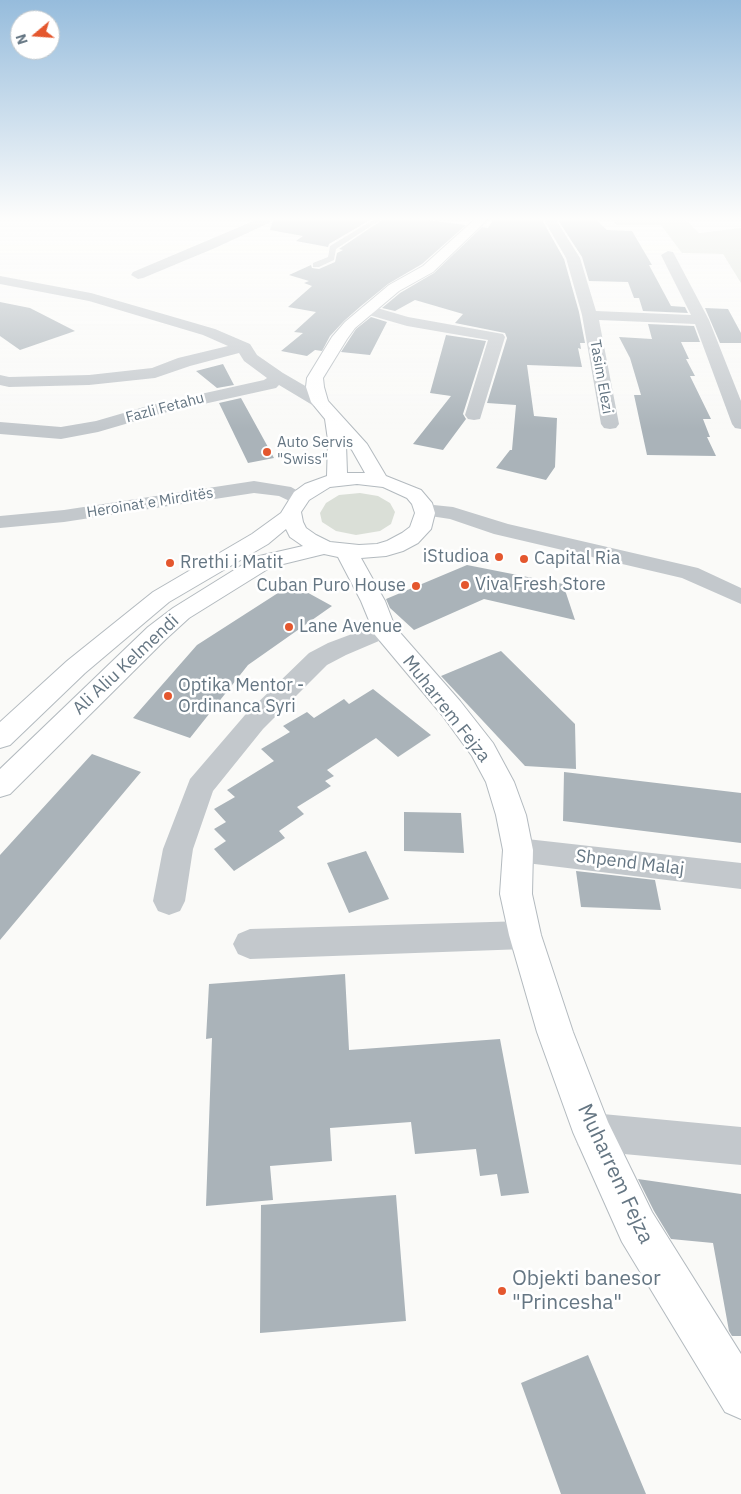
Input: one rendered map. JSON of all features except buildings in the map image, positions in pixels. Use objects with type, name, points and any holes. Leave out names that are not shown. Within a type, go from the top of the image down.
[{"type":"street","points":[[51,290],[90,297],[209,332],[244,348],[250,358],[277,377],[320,402]]},
{"type":"street","points":[[378,480],[360,448],[320,402],[315,387],[315,378],[340,337],[367,310],[392,290]]},
{"type":"street","name":"Tasim Elezi","points":[[582,290],[590,315],[610,424]]},
{"type":"street","points":[[686,290],[701,320],[741,424]]},
{"type":"street","points":[[367,310],[407,321],[497,337],[474,415]]},
{"type":"street","points":[[590,315],[701,320]]},
{"type":"street","points":[[3,382],[89,380],[155,373],[184,362],[244,348]]},
{"type":"street","name":"Fazli Fetahu","points":[[0,428],[61,433],[98,426],[156,409],[236,390],[270,384],[277,377]]},
{"type":"street","points":[[334,420],[337,440],[337,480]]},
{"type":"street","points":[[354,478],[378,480],[407,489],[417,497],[424,510],[425,516],[422,527],[405,541],[378,551],[335,550],[308,540],[298,532],[292,522],[295,507],[312,488],[337,480],[354,478]]},
{"type":"street","name":"Heroinat e Mirditës","points":[[0,522],[64,516],[254,487],[284,491],[295,507]]},
{"type":"street","name":"Ali Aliu Kelmendi","points":[[0,738],[76,667],[161,597],[260,539],[295,507]]},
{"type":"street","points":[[424,510],[453,513],[502,529],[690,573],[741,597]]},
{"type":"street","name":"Ali Aliu Kelmendi","points":[[0,786],[157,633],[181,613],[263,562],[335,550]]},
{"type":"street","name":"Muharrem Fejza","points":[[335,550],[373,601],[384,630],[451,708],[483,750],[500,782],[518,850],[516,894],[525,934],[555,1032],[592,1132],[637,1226],[741,1396]]},
{"type":"street","points":[[169,901],[178,849],[200,787],[254,722],[307,668],[318,659],[337,649],[384,630]]},
{"type":"street","name":"Shpend Malaj","points":[[518,850],[741,876]]},
{"type":"street","points":[[250,944],[525,934]]},
{"type":"street","points":[[592,1132],[741,1146]]},
{"type":"shaded area","points":[[360,493],[378,496],[390,503],[395,512],[391,524],[380,531],[356,535],[336,531],[322,522],[320,513],[326,503],[339,495]]},
{"type":"place","name":"Auto Servis \"Swiss\"","points":[[267,452]]},
{"type":"place","name":"iStudioa","points":[[499,557]]},
{"type":"place","name":"Capital Ria","points":[[524,559]]},
{"type":"place","name":"Rrethi i Matit","points":[[170,563]]},
{"type":"place","name":"Viva Fresh Store","points":[[465,585]]},
{"type":"place","name":"Cuban Puro House","points":[[416,586]]},
{"type":"place","name":"Lane Avenue","points":[[289,627]]},
{"type":"place","name":"Optika Mentor - Ordinanca Syri","points":[[168,696]]},
{"type":"place","name":"Objekti banesor \"Princesha\"","points":[[502,1291]]}]
